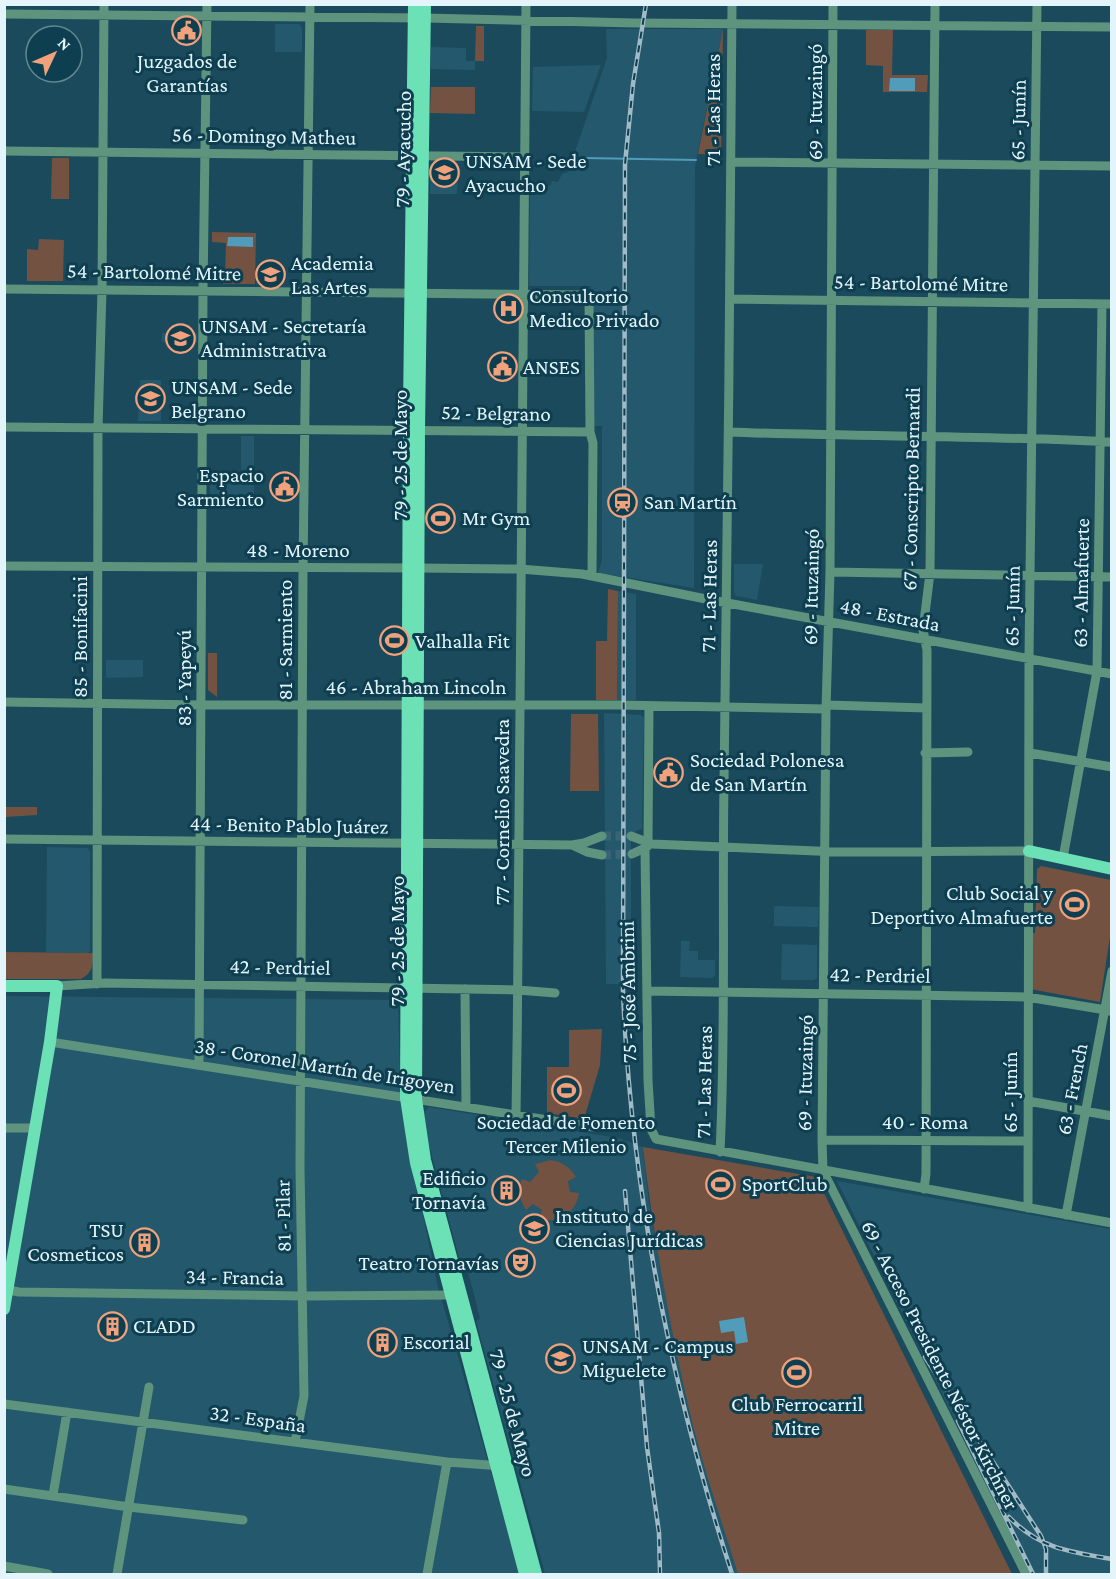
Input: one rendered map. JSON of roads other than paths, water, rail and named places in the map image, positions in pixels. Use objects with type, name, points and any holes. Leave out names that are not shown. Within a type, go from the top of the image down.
[{"type":"main road","name":"79 - Ayacucho","points":[[414,4],[419,18],[415,293]]},
{"type":"main road","name":"79 - Ayacucho","points":[[419,18],[425,4]]},
{"type":"main road","name":"79 - 25 de Mayo","points":[[415,293],[411,1099],[456,1295],[501,1466],[525,1575]]},
{"type":"main road","points":[[1029,851],[1044,849],[1112,869]]},
{"type":"main road","points":[[1063,855],[1112,861]]},
{"type":"main road","name":"42 - Perdriel","points":[[4,986],[57,986]]},
{"type":"main road","points":[[4,1309],[8,1290],[8,1266],[35,1128],[57,986]]},
{"type":"main road","name":"79 - 25 de Mayo","points":[[501,1466],[536,1575]]},
{"type":"street","name":"85 - Bonifacini","points":[[97,984],[98,428],[102,290],[104,4]]},
{"type":"street","name":"83 - Yapeyú","points":[[198,1065],[207,4]]},
{"type":"street","name":"81 - Sarmiento","points":[[301,987],[303,569],[310,4]]},
{"type":"street","name":"77 - Cornelio Saavedra","points":[[516,1115],[526,4]]},
{"type":"street","name":"71 - Las Heras","points":[[720,1152],[732,4]]},
{"type":"street","name":"69 - Ituzaingó","points":[[824,1171],[822,1140],[826,707],[830,572],[833,4]]},
{"type":"street","name":"67 - Conscripto Bernardi","points":[[924,1189],[927,995],[925,753],[927,650],[923,630],[930,573],[935,4]]},
{"type":"street","name":"65 - Junín","points":[[1028,1208],[1029,658],[1038,4]]},
{"type":"street","points":[[4,14],[1112,27]]},
{"type":"street","name":"56 - Domingo Matheu","points":[[4,151],[524,157]]},
{"type":"street","points":[[731,162],[1112,166]]},
{"type":"street","name":"54 - Bartolomé Mitre","points":[[4,289],[584,294],[589,298],[590,432]]},
{"type":"street","name":"54 - Bartolomé Mitre","points":[[730,299],[1107,304]]},
{"type":"street","name":"63 - Almafuerte","points":[[1063,855],[1097,671],[1101,441],[1107,304]]},
{"type":"street","name":"52 - Belgrano","points":[[4,427],[590,432]]},
{"type":"street","points":[[590,432],[593,443],[592,575]]},
{"type":"street","points":[[729,432],[1112,442]]},
{"type":"street","name":"48 - Moreno","points":[[4,566],[520,569],[592,575]]},
{"type":"street","points":[[830,572],[1112,577]]},
{"type":"street","name":"48 - Estrada","points":[[592,575],[726,603],[1112,674]]},
{"type":"street","name":"46 - Abraham Lincoln","points":[[4,702],[926,708]]},
{"type":"street","name":"75 - José Ambrini","points":[[649,706],[646,991],[651,1129],[653,1135],[659,1140],[720,1152]]},
{"type":"street","points":[[925,753],[968,752]]},
{"type":"street","points":[[1030,753],[1112,767]]},
{"type":"street","name":"44 - Benito Pablo Juárez","points":[[4,839],[572,845],[602,836]]},
{"type":"street","points":[[631,836],[648,845],[826,851],[1029,851]]},
{"type":"street","name":"44 - Benito Pablo Juárez","points":[[572,845],[587,852],[602,855]]},
{"type":"street","points":[[632,854],[648,845]]},
{"type":"street","name":"63 - French","points":[[1066,1215],[1085,1112],[1108,1010],[1112,971]]},
{"type":"street","name":"42 - Perdriel","points":[[57,986],[105,983],[518,990],[555,993]]},
{"type":"street","name":"81 - Pilar","points":[[295,1442],[304,1396],[301,987]]},
{"type":"street","points":[[465,989],[466,1107]]},
{"type":"street","name":"42 - Perdriel","points":[[646,991],[1028,997],[1108,1010]]},
{"type":"street","name":"38 - Coronel Martín de Irigoyen","points":[[50,1042],[594,1127]]},
{"type":"street","points":[[1028,1101],[1112,1116]]},
{"type":"street","points":[[4,1128],[35,1128]]},
{"type":"street","name":"40 - Roma","points":[[822,1140],[1028,1141]]},
{"type":"street","points":[[720,1152],[1112,1223]]},
{"type":"street","name":"69 - Acceso Presidente Néstor Kirchner","points":[[824,1171],[1026,1575]]},
{"type":"street","name":"34 - Francia","points":[[8,1290],[302,1296],[456,1295]]},
{"type":"street","points":[[117,1575],[149,1387]]},
{"type":"street","name":"32 - España","points":[[4,1404],[447,1462],[501,1466]]},
{"type":"street","points":[[53,1495],[67,1412]]},
{"type":"street","points":[[427,1575],[447,1462]]},
{"type":"street","points":[[4,1489],[243,1520]]},
{"type":"street","points":[[4,1566],[48,1575]]},
{"type":"waterway","points":[[584,158],[696,160]]},
{"type":"tunnel","points":[[602,836],[631,836]]},
{"type":"tunnel","points":[[602,855],[632,854]]},
{"type":"railway","points":[[646,4],[633,84],[625,164],[623,991],[627,1065],[645,1213],[673,1359],[690,1431],[732,1574]]},
{"type":"railway","points":[[625,1191],[647,1447],[659,1533],[660,1574]]},
{"type":"railway","points":[[925,1357],[1041,1536],[1046,1549],[1046,1574]]},
{"type":"railway","points":[[958,1421],[1033,1574]]},
{"type":"railway","points":[[1009,1517],[1044,1543],[1069,1551],[1112,1559]]},
{"type":"place","name":"Juzgados de Garantías","points":[[187,30]]},
{"type":"place","name":"UNSAM - Sede Ayacucho","points":[[444,173]]},
{"type":"place","name":"Academia Las Artes","points":[[270,275]]},
{"type":"place","name":"Consultorio Medico Privado","points":[[508,308]]},
{"type":"place","name":"UNSAM - Secretaría Administrativa","points":[[180,338]]},
{"type":"place","name":"ANSES","points":[[502,367]]},
{"type":"place","name":"UNSAM - Sede Belgrano","points":[[150,399]]},
{"type":"place","name":"Espacio Sarmiento","points":[[285,487]]},
{"type":"place","name":"San Martín","points":[[623,502]]},
{"type":"place","name":"Mr Gym","points":[[441,518]]},
{"type":"place","name":"Valhalla Fit","points":[[394,641]]},
{"type":"place","name":"Sociedad Polonesa de San Martín","points":[[669,772]]},
{"type":"place","name":"Club Social y Deportivo Almafuerte","points":[[1074,905]]},
{"type":"place","name":"Sociedad de Fomento Tercer Milenio","points":[[566,1091]]},
{"type":"place","name":"SportClub","points":[[721,1184]]},
{"type":"place","name":"Edificio Tornavía","points":[[507,1190]]},
{"type":"place","name":"Instituto de Ciencias Jurídicas","points":[[534,1228]]},
{"type":"place","name":"TSU Cosmeticos","points":[[145,1242]]},
{"type":"place","name":"Teatro Tornavías","points":[[520,1263]]},
{"type":"place","name":"CLADD","points":[[112,1326]]},
{"type":"place","name":"Escorial","points":[[382,1342]]},
{"type":"place","name":"UNSAM - Campus Miguelete","points":[[561,1358]]},
{"type":"place","name":"Club Ferrocarril Mitre","points":[[797,1373]]}]
